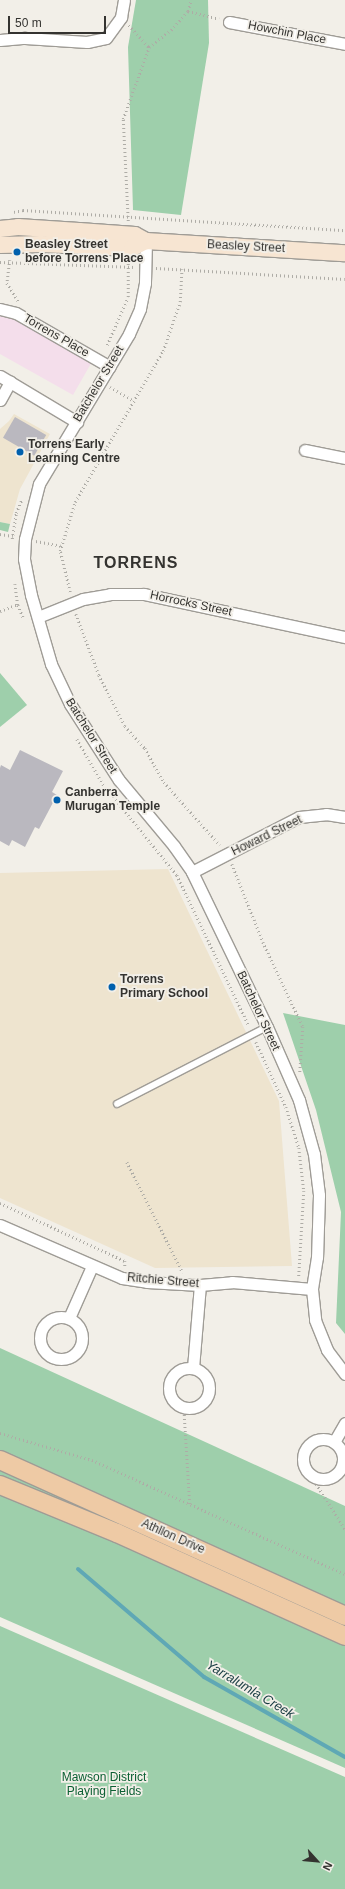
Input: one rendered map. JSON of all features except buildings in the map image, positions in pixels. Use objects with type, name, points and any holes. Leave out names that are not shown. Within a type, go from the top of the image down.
[{"type":"main road","name":"Beasley Street","points":[[8,220],[136,235],[146,241],[345,253]]},
{"type":"main road","name":"Beasley Street","points":[[6,244],[132,248],[146,241]]},
{"type":"main road","name":"Athllon Drive","points":[[0,1460],[345,1616]]},
{"type":"main road","name":"Athllon Drive","points":[[0,1485],[117,1533],[345,1636]]},
{"type":"street","points":[[0,40],[24,38],[87,42],[106,38],[121,16],[124,0]]},
{"type":"street","name":"Howchin Place","points":[[229,22],[345,44]]},
{"type":"street","name":"Batchelor Street","points":[[146,241],[146,283],[140,310],[129,334],[40,484],[25,539],[24,559],[32,599],[51,664],[70,704],[119,780],[174,846],[192,872],[267,1027],[299,1100],[314,1154],[319,1195],[317,1257],[312,1289],[316,1320],[328,1350],[345,1374]]},
{"type":"street","name":"Torrens Place","points":[[0,309],[16,313],[110,366]]},
{"type":"street","points":[[0,400],[5,379],[76,422]]},
{"type":"street","points":[[305,450],[345,458]]},
{"type":"street","name":"Horrocks Street","points":[[38,618],[83,599],[110,594],[144,594],[345,637]]},
{"type":"street","name":"Howard Street","points":[[192,872],[298,817],[326,814],[345,817]]},
{"type":"street","name":"Ritchie Street","points":[[0,1225],[122,1278],[147,1282],[200,1285],[232,1282],[312,1289]]},
{"type":"street","points":[[69,1318],[92,1266]]},
{"type":"street","points":[[193,1368],[200,1285]]},
{"type":"street","points":[[193,1368],[204,1374],[207,1380],[208,1392],[206,1398],[196,1406],[184,1407],[173,1400],[169,1387],[170,1380],[179,1370],[193,1368]]},
{"type":"street","points":[[334,1442],[345,1423]]},
{"type":"street","points":[[321,1438],[334,1442],[342,1452],[342,1466],[338,1473],[326,1479],[312,1477],[304,1467],[303,1454],[305,1448],[309,1443],[321,1438]]},
{"type":"lane","points":[[117,1104],[267,1027]]},
{"type":"path","points":[[128,216],[123,119],[149,47],[171,30],[188,11],[191,0]]},
{"type":"path","points":[[188,11],[229,22]]},
{"type":"path","points":[[121,16],[149,47]]},
{"type":"path","points":[[8,220],[23,210],[345,230]]},
{"type":"path","points":[[6,244],[10,261],[7,283],[20,305]]},
{"type":"path","points":[[0,262],[10,261],[73,266],[128,266],[345,279]]},
{"type":"path","points":[[100,361],[128,297],[128,266]]},
{"type":"path","points":[[182,269],[180,302],[173,327],[163,351],[75,502],[60,551],[73,604],[99,675],[125,726],[145,748],[164,782],[232,862],[263,942],[303,1027],[300,1078]]},
{"type":"path","points":[[100,382],[134,401]]},
{"type":"path","points":[[12,541],[16,513],[23,496]]},
{"type":"path","points":[[15,583],[18,605],[28,626]]},
{"type":"path","points":[[0,611],[32,599]]},
{"type":"path","points":[[76,735],[82,750],[103,784],[177,875],[286,1108],[299,1148],[304,1191],[299,1278],[293,1278]]},
{"type":"path","points":[[128,1162],[184,1275]]},
{"type":"path","points":[[0,1203],[125,1261],[125,1270],[132,1271]]},
{"type":"path","points":[[176,1275],[189,1276]]},
{"type":"path","points":[[184,1407],[190,1504]]},
{"type":"path","points":[[0,1433],[92,1460],[345,1574]]},
{"type":"path","points":[[312,1477],[345,1529]]},
{"type":"shaded area","points":[[0,312],[13,315],[93,360],[73,395],[0,354]]},
{"type":"shaded area","name":"Torrens Early Learning Centre","points":[[14,414],[50,434],[20,489],[10,524],[0,522],[0,429]]},
{"type":"shaded area","name":"Torrens Primary School","points":[[168,869],[279,1101],[292,1266],[155,1268],[0,1198],[0,873]]},
{"type":"green space","points":[[136,0],[208,0],[209,43],[181,215],[133,210],[128,47]]},
{"type":"green space","points":[[0,522],[10,524],[8,532],[0,530]]},
{"type":"green space","points":[[0,673],[27,705],[0,727]]},
{"type":"green space","points":[[283,1013],[345,1025],[345,1334],[336,1323],[341,1212],[316,1110]]},
{"type":"green space","points":[[0,1348],[345,1506],[345,1768],[0,1617]]},
{"type":"green space","name":"Mawson District Playing Fields","points":[[0,1626],[345,1777],[345,1889],[0,1889]]},
{"type":"waterway","name":"Yarralumla Creek","points":[[78,1569],[204,1677],[345,1757]]},
{"type":"place","name":"Beasley Street before Torrens Place","points":[[17,252]]},
{"type":"place","name":"Torrens Early Learning Centre","points":[[20,452]]},
{"type":"place","name":"Canberra Murugan Temple","points":[[57,800]]},
{"type":"place","name":"Torrens Primary School","points":[[112,987]]},
{"type":"district","name":"TORRENS","points":[[136,563]]}]
